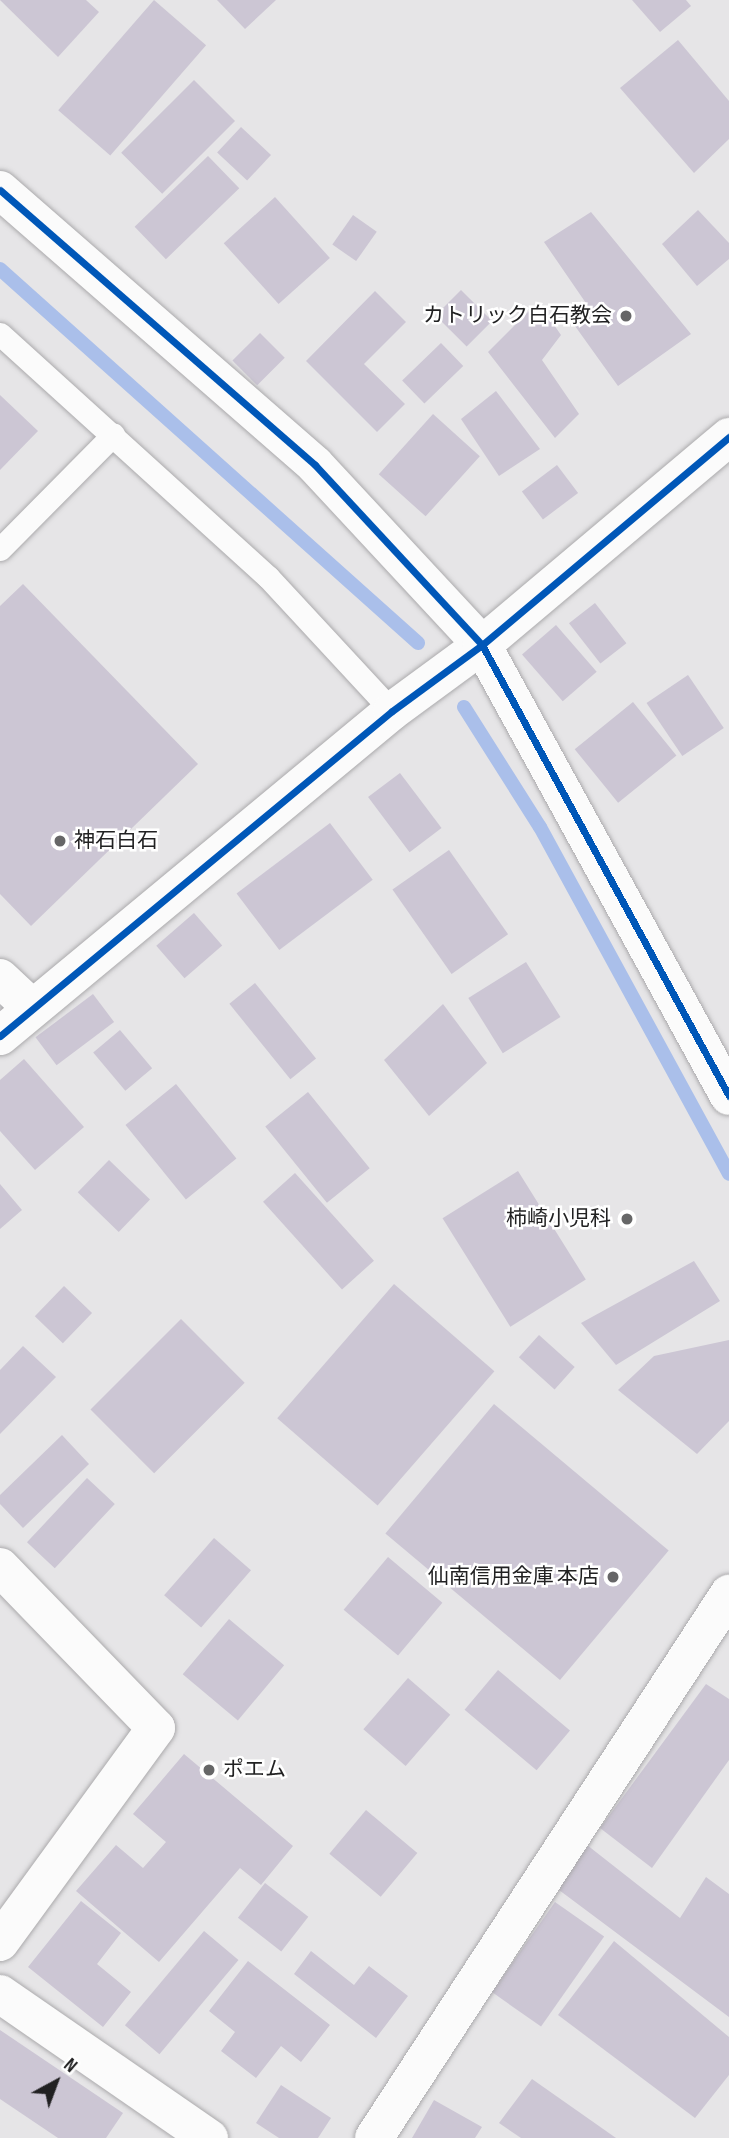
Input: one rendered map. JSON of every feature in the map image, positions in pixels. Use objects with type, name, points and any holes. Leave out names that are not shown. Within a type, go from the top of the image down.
[{"type":"street","points":[[0,190],[315,465],[482,645],[729,1096]]},
{"type":"street","points":[[0,1035],[392,711],[482,645],[729,437]]},
{"type":"street","points":[[0,978],[32,1008]]},
{"type":"street","points":[[0,1567],[156,1728],[0,1942]]},
{"type":"street","points":[[374,2138],[729,1594]]},
{"type":"street","points":[[0,1994],[209,2138]]},
{"type":"lane","points":[[0,334],[268,577],[392,711]]},
{"type":"lane","points":[[0,549],[113,435]]},
{"type":"building","points":[[0,0],[86,0],[99,12],[58,57]]},
{"type":"building","points":[[154,0],[206,45],[110,155],[58,110]]},
{"type":"building","points":[[217,0],[276,0],[245,29]]},
{"type":"building","points":[[632,0],[686,0],[691,6],[660,32]]},
{"type":"building","points":[[678,40],[729,101],[729,139],[694,173],[620,88]]},
{"type":"building","points":[[194,80],[235,121],[162,194],[121,153]]},
{"type":"building","points":[[241,127],[271,155],[247,181],[217,153]]},
{"type":"building","points":[[208,156],[239,188],[166,259],[135,227]]},
{"type":"building","points":[[275,197],[330,258],[279,304],[224,243]]},
{"type":"building","points":[[698,210],[729,243],[729,259],[697,286],[662,244]]},
{"type":"building","points":[[591,212],[691,334],[618,386],[575,326],[590,309],[544,242]]},
{"type":"building","points":[[353,215],[377,232],[356,261],[332,244]]},
{"type":"building","points":[[461,290],[492,321],[467,347],[436,315]]},
{"type":"building","points":[[375,291],[406,322],[364,364],[405,404],[377,432],[306,361]]},
{"type":"building","points":[[538,302],[561,335],[542,360],[579,414],[555,438],[488,352]]},
{"type":"building","points":[[260,333],[285,358],[257,385],[232,361]]},
{"type":"building","points":[[441,343],[463,366],[424,404],[402,381]]},
{"type":"building","points":[[496,391],[540,449],[499,476],[461,419]]},
{"type":"building","points":[[0,395],[38,431],[0,470]]},
{"type":"building","points":[[433,414],[480,456],[426,516],[379,474]]},
{"type":"building","points":[[557,465],[578,493],[543,519],[522,491]]},
{"type":"building","points":[[23,584],[198,764],[31,926],[0,894],[0,606]]},
{"type":"building","points":[[595,603],[626,643],[600,664],[569,623]]},
{"type":"building","points":[[556,625],[597,672],[563,701],[522,655]]},
{"type":"building","points":[[688,675],[724,728],[682,756],[647,703]]},
{"type":"building","points":[[633,702],[676,756],[618,803],[575,749]]},
{"type":"building","points":[[400,773],[442,828],[410,852],[368,797]]},
{"type":"building","points":[[330,823],[373,880],[279,950],[237,893]]},
{"type":"building","points":[[449,850],[508,934],[452,974],[392,890]]},
{"type":"building","points":[[194,913],[222,945],[184,978],[156,946]]},
{"type":"building","points":[[526,962],[560,1017],[503,1053],[468,998]]},
{"type":"building","points":[[255,983],[316,1058],[290,1079],[229,1004]]},
{"type":"building","points":[[93,994],[114,1022],[57,1065],[35,1037]]},
{"type":"building","points":[[443,1004],[487,1063],[429,1116],[384,1060]]},
{"type":"building","points":[[120,1030],[152,1068],[125,1091],[93,1052]]},
{"type":"building","points":[[24,1059],[84,1127],[35,1170],[0,1131],[0,1080]]},
{"type":"building","points":[[176,1084],[236,1159],[186,1200],[125,1125]]},
{"type":"building","points":[[308,1092],[370,1168],[327,1203],[265,1127]]},
{"type":"building","points":[[109,1160],[150,1200],[119,1232],[78,1192]]},
{"type":"building","points":[[518,1171],[586,1280],[510,1327],[443,1218]]},
{"type":"building","points":[[295,1173],[374,1261],[342,1289],[263,1202]]},
{"type":"building","points":[[0,1184],[22,1210],[0,1229]]},
{"type":"building","points":[[694,1261],[720,1301],[616,1365],[581,1323]]},
{"type":"building","points":[[394,1284],[494,1371],[378,1506],[277,1418]]},
{"type":"building","points":[[64,1286],[92,1313],[63,1343],[35,1316]]},
{"type":"building","points":[[181,1319],[245,1383],[154,1473],[90,1410]]},
{"type":"building","points":[[539,1335],[575,1367],[555,1389],[519,1357]]},
{"type":"building","points":[[729,1340],[729,1421],[697,1454],[618,1390],[654,1356]]},
{"type":"building","points":[[23,1346],[56,1377],[0,1434],[0,1370]]},
{"type":"building","points":[[494,1404],[669,1551],[560,1680],[385,1533]]},
{"type":"building","points":[[62,1435],[89,1464],[23,1528],[0,1504],[0,1495]]},
{"type":"building","points":[[87,1478],[115,1504],[55,1568],[27,1542]]},
{"type":"building","points":[[214,1538],[251,1570],[201,1628],[164,1595]]},
{"type":"building","points":[[388,1557],[442,1603],[398,1655],[344,1610]]},
{"type":"building","points":[[229,1619],[284,1665],[238,1720],[183,1674]]},
{"type":"building","points":[[498,1670],[570,1730],[537,1770],[465,1710]]},
{"type":"building","points":[[408,1678],[450,1715],[406,1766],[363,1729]]},
{"type":"building","points":[[706,1684],[729,1699],[729,1760],[652,1868],[600,1828]]},
{"type":"building","points":[[184,1754],[293,1846],[261,1885],[240,1868],[159,1962],[76,1891],[116,1845],[143,1868],[166,1842],[133,1814]]},
{"type":"building","points":[[366,1810],[417,1853],[381,1897],[329,1854]]},
{"type":"building","points":[[587,1845],[680,1918],[706,1877],[729,1894],[729,2017],[555,1887]]},
{"type":"building","points":[[265,1883],[308,1917],[281,1952],[238,1918]]},
{"type":"building","points":[[81,1901],[121,1933],[97,1964],[131,1992],[103,2027],[28,1967]]},
{"type":"building","points":[[555,1902],[604,1936],[541,2027],[492,1992]]},
{"type":"building","points":[[204,1931],[238,1960],[159,2054],[125,2025]]},
{"type":"building","points":[[614,1941],[729,2037],[729,2075],[695,2118],[558,2015]]},
{"type":"building","points":[[311,1951],[354,1985],[369,1966],[408,1996],[376,2038],[294,1974]]},
{"type":"building","points":[[248,1961],[330,2025],[301,2062],[281,2046],[256,2078],[221,2051],[235,2032],[209,2011]]},
{"type":"building","points":[[0,2030],[123,2113],[106,2138],[58,2138],[0,2099]]},
{"type":"building","points":[[532,2079],[616,2138],[521,2138],[499,2123]]},
{"type":"building","points":[[281,2085],[331,2118],[318,2138],[279,2138],[256,2123]]},
{"type":"building","points":[[434,2100],[482,2127],[475,2138],[412,2138]]},
{"type":"waterway","points":[[0,269],[418,643]]},
{"type":"waterway","points":[[464,707],[540,827],[729,1174]]},
{"type":"cycle path","points":[[0,190],[315,465],[482,645],[729,1096]]},
{"type":"cycle path","points":[[0,1036],[392,711],[482,645],[729,437]]},
{"type":"place","name":"カトリック白石教会","points":[[626,316]]},
{"type":"place","name":"神石白石","points":[[60,841]]},
{"type":"place","name":"柿崎小児科","points":[[627,1219]]},
{"type":"place","name":"仙南信用金庫 本店","points":[[613,1577]]},
{"type":"place","name":"ポエム","points":[[209,1770]]}]
